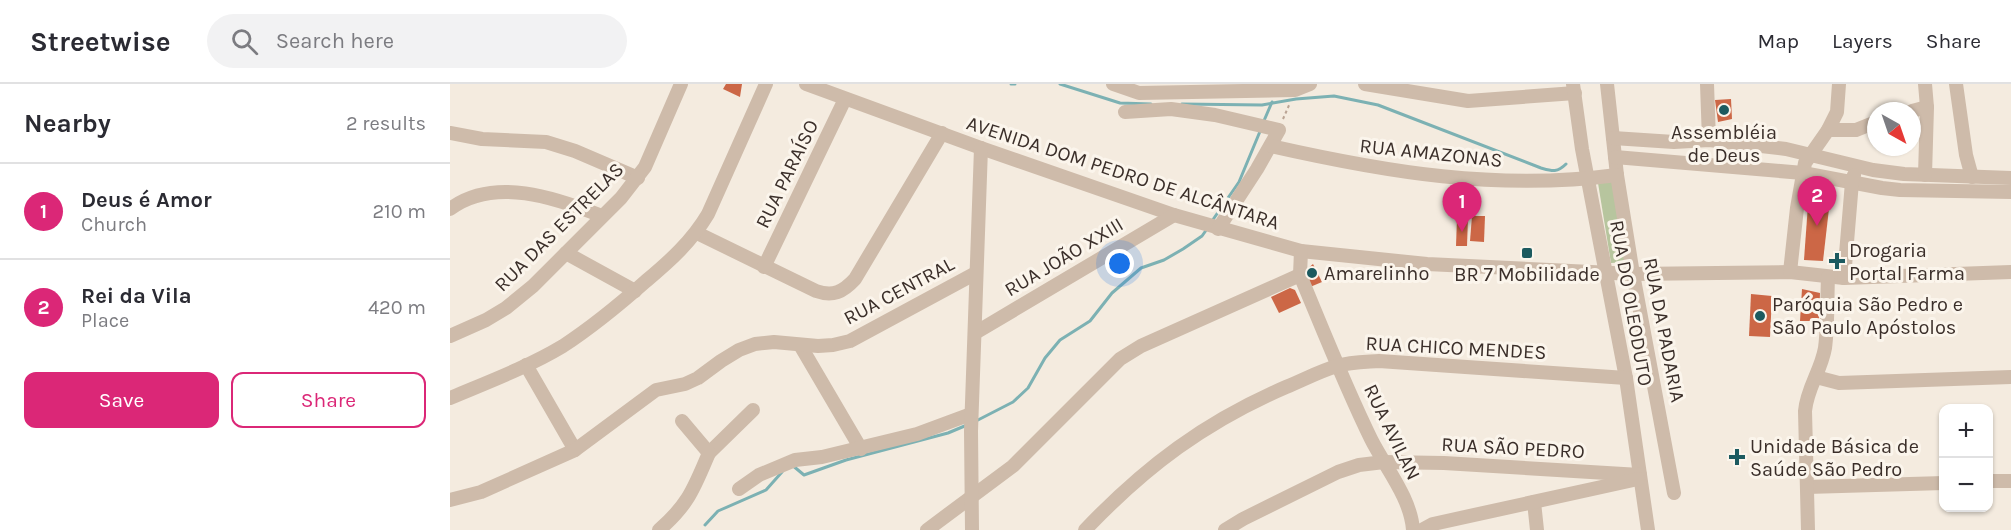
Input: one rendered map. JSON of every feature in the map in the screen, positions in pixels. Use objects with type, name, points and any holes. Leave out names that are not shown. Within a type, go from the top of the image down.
[{"type":"street","name":"RUA DAS ESTRELAS","points":[[450,336],[506,308],[566,253],[638,178],[681,84]]},
{"type":"street","points":[[450,398],[526,365],[562,346],[635,291],[668,262],[697,233],[708,214],[766,84]]},
{"type":"street","name":"AVENIDA DOM PEDRO DE ALCÂNTARA","points":[[806,84],[1174,215],[1301,251],[1427,264],[1633,274],[1790,272],[1844,278],[2011,272]]},
{"type":"street","points":[[1113,84],[1139,93],[1295,90],[1310,84]]},
{"type":"street","points":[[1365,84],[1468,101],[1574,88]]},
{"type":"street","points":[[1606,84],[1617,175]]},
{"type":"street","points":[[1707,84],[1709,140]]},
{"type":"street","points":[[1790,272],[1805,163],[1838,112],[1839,84]]},
{"type":"street","points":[[1924,175],[1927,107],[1925,84]]},
{"type":"street","points":[[1956,84],[1966,155],[1972,177]]},
{"type":"street","name":"RUA DO OLEODUTO","points":[[1574,88],[1588,179],[1626,378],[1648,530]]},
{"type":"street","name":"RUA PARAÍSO","points":[[764,267],[845,99]]},
{"type":"street","points":[[1921,109],[1927,107]]},
{"type":"street","points":[[1125,112],[1171,109],[1215,115],[1277,128],[1271,146],[1214,228]]},
{"type":"street","points":[[1828,130],[1856,130],[1867,126]]},
{"type":"street","points":[[450,133],[482,139],[546,142],[575,151],[638,178]]},
{"type":"street","points":[[697,233],[826,295],[837,293],[847,288],[855,279],[942,133]]},
{"type":"street","points":[[1614,138],[1674,142],[1709,140],[1786,149],[1857,167],[1924,175],[2011,178]]},
{"type":"street","name":"RUA AMAZONAS","points":[[1271,146],[1353,165],[1407,174],[1526,182],[1617,175]]},
{"type":"street","points":[[972,530],[971,421],[981,148]]},
{"type":"street","points":[[1615,157],[1803,172],[1900,190],[2011,192]]},
{"type":"street","points":[[1844,278],[1852,182],[1857,167]]},
{"type":"street","name":"RUA DA PADARIA","points":[[1617,175],[1674,493]]},
{"type":"street","points":[[450,209],[483,194],[514,193],[567,202],[602,216]]},
{"type":"street","name":"RUA JOÃO XXIII","points":[[975,333],[1174,215]]},
{"type":"street","name":"RUA AVILAN","points":[[1301,251],[1300,275],[1370,438],[1396,482],[1407,507],[1413,530]]},
{"type":"street","points":[[566,253],[635,291]]},
{"type":"street","name":"RUA CENTRAL","points":[[450,500],[480,492],[575,450],[656,390],[685,384],[698,378],[739,350],[755,344],[774,342],[833,345],[850,341],[976,273]]},
{"type":"street","points":[[927,530],[1013,466],[1120,359],[1141,346],[1300,275]]},
{"type":"street","points":[[1808,530],[1806,397],[1816,377],[1825,348],[1828,277]]},
{"type":"street","points":[[800,345],[861,449]]},
{"type":"street","name":"RUA CHICO MENDES","points":[[1085,530],[1114,500],[1175,448],[1210,426],[1263,398],[1338,365],[1378,361],[1626,378]]},
{"type":"street","points":[[526,365],[575,450]]},
{"type":"street","points":[[1816,377],[1839,383],[2011,377]]},
{"type":"street","points":[[659,530],[682,508],[690,496],[709,453],[753,410]]},
{"type":"street","points":[[682,421],[709,453]]},
{"type":"street","points":[[739,489],[759,475],[795,460],[822,458],[971,421]]},
{"type":"street","name":"RUA SÃO PEDRO","points":[[1225,530],[1338,472],[1359,465],[1384,462],[1491,465],[1640,477]]},
{"type":"street","points":[[1422,530],[1433,524],[1640,477]]},
{"type":"street","points":[[1993,481],[2011,481]]},
{"type":"street","points":[[1806,487],[1939,483]]},
{"type":"street","points":[[1534,502],[1537,530]]},
{"type":"path","points":[[1277,128],[1293,97]]},
{"type":"green space","points":[[1615,181],[1628,262],[1611,263],[1598,183]]},
{"type":"building","points":[[726,84],[742,84],[740,97],[723,89]]},
{"type":"building","name":"Assembléia de Deus","points":[[1731,99],[1732,119],[1718,122],[1715,100]]},
{"type":"building","points":[[1809,191],[1831,191],[1823,261],[1804,260]]},
{"type":"building","points":[[1472,216],[1485,216],[1484,242],[1470,241]]},
{"type":"building","points":[[1457,218],[1468,218],[1467,246],[1456,246]]},
{"type":"building","name":"Amarelinho","points":[[1313,264],[1322,282],[1310,287],[1306,277],[1307,269]]},
{"type":"building","points":[[1290,288],[1295,290],[1301,303],[1279,313],[1271,297]]},
{"type":"building","points":[[1802,289],[1820,293],[1819,321],[1800,321]]},
{"type":"building","name":"Paróquia São Pedro e São Paulo Apóstolos","points":[[1751,294],[1772,296],[1770,337],[1749,336]]},
{"type":"waterway","points":[[1060,84],[1120,103],[1151,104]]},
{"type":"waterway","points":[[1182,104],[1262,105],[1334,96],[1378,105],[1541,168],[1554,170],[1566,164]]},
{"type":"waterway","points":[[1263,123],[1272,102]]},
{"type":"waterway","points":[[1212,221],[1239,182],[1261,129]]},
{"type":"waterway","points":[[976,421],[1013,402],[1028,388],[1045,358],[1060,340],[1090,321],[1112,293],[1141,268],[1164,260],[1183,249],[1202,236],[1207,229]]},
{"type":"waterway","points":[[792,465],[804,475],[846,460],[948,433],[967,425]]},
{"type":"waterway","points":[[705,525],[718,511],[766,490],[782,472]]},
{"type":"place","name":"Assembléia de Deus","points":[[1724,110]]},
{"type":"place","name":"Rei da Vila","points":[[1817,226]]},
{"type":"place","name":"Deus é Amor","points":[[1462,232]]},
{"type":"place","name":"BR 7 Mobilidade","points":[[1527,253]]},
{"type":"place","name":"Drogaria Portal Farma","points":[[1837,261]]},
{"type":"place","name":"Amarelinho","points":[[1312,273]]},
{"type":"place","name":"Paróquia São Pedro e São Paulo Apóstolos","points":[[1760,316]]},
{"type":"place","name":"Unidade Básica de Saúde São Pedro","points":[[1737,457]]}]
